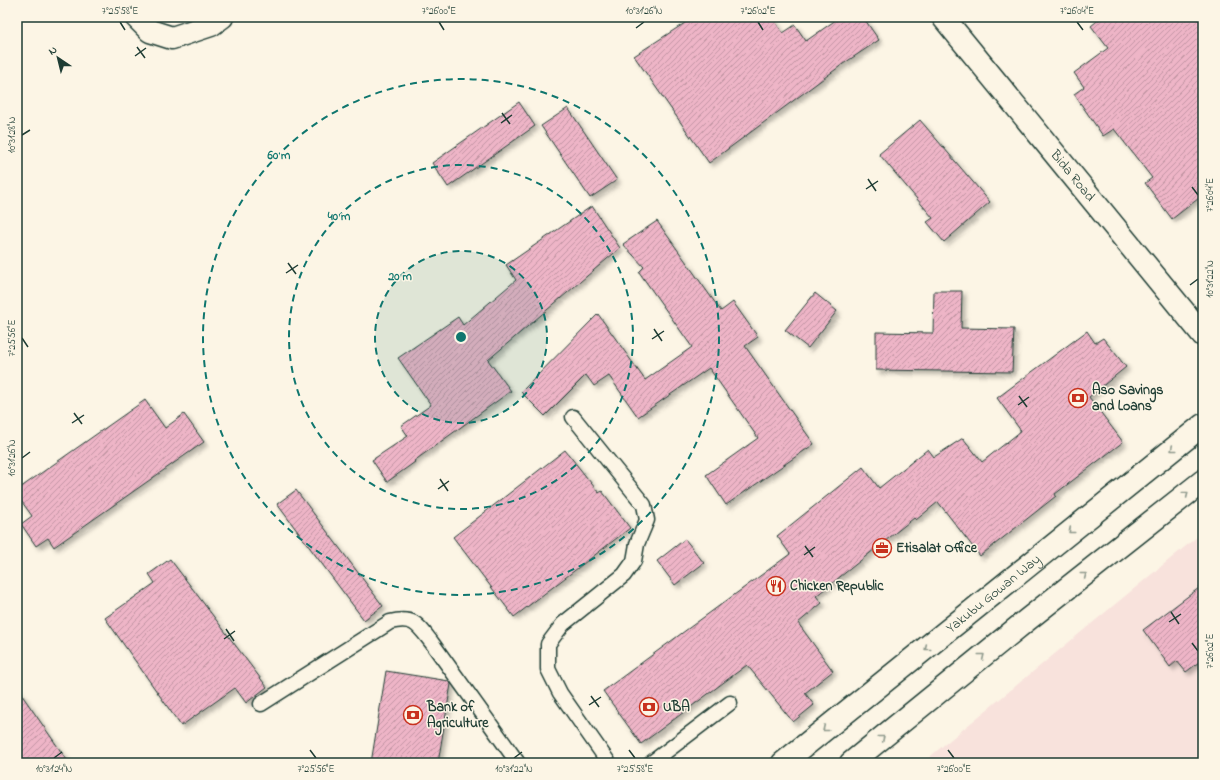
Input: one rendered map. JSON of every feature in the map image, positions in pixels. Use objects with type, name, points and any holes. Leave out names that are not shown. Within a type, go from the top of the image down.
[{"type":"street","points":[[136,17],[150,31],[172,38],[211,25],[222,17]]},
{"type":"street","name":"Bida Road","points":[[942,17],[1203,335]]},
{"type":"street","name":"Yakubu Gowan Way","points":[[784,763],[1203,425]]},
{"type":"street","points":[[852,763],[1027,620],[1203,481]]},
{"type":"lane","points":[[574,418],[644,505],[646,520],[637,544],[634,561],[624,575],[563,624],[548,644],[548,669],[560,693],[609,763]]},
{"type":"lane","points":[[261,704],[390,622],[404,619],[417,625],[432,643],[518,763]]},
{"type":"lane","points":[[651,763],[730,703]]},
{"type":"shaded area","points":[[1203,532],[1203,763],[922,763]]},
{"type":"building","points":[[694,17],[772,17],[783,33],[795,25],[806,41],[840,17],[863,17],[879,40],[843,64],[709,163],[634,56]]},
{"type":"building","points":[[1102,17],[1203,17],[1203,195],[1172,219],[1145,183],[1152,178],[1114,129],[1103,136],[1074,94],[1084,87],[1074,73],[1108,48],[1091,26]]},
{"type":"building","points":[[519,102],[535,126],[448,187],[432,163]]},
{"type":"building","points":[[568,108],[617,180],[590,198],[541,126]]},
{"type":"building","points":[[920,120],[990,202],[944,242],[927,222],[933,218],[879,154]]},
{"type":"building","points":[[592,206],[620,248],[488,360],[511,391],[387,482],[372,460],[408,436],[401,426],[431,405],[398,358],[458,317],[463,325],[516,280],[506,265]]},
{"type":"building","points":[[657,221],[721,311],[733,302],[758,337],[745,346],[814,444],[726,505],[706,475],[758,438],[709,368],[638,417],[609,376],[594,386],[586,375],[545,416],[521,392],[598,314],[645,380],[692,347],[639,272],[644,267],[623,244]]},
{"type":"building","points":[[934,291],[962,291],[961,328],[1014,329],[1012,372],[876,370],[876,332],[933,333]]},
{"type":"building","points":[[815,293],[837,311],[808,348],[785,330]]},
{"type":"building","points":[[1087,331],[1095,343],[1103,338],[1126,367],[1089,397],[1123,442],[1055,494],[1056,496],[980,556],[938,502],[916,520],[914,518],[816,596],[822,603],[798,623],[833,671],[805,693],[814,705],[793,722],[747,665],[641,744],[603,691],[790,554],[777,536],[863,467],[879,488],[928,449],[934,457],[963,438],[982,462],[1021,431],[997,398]]},
{"type":"building","points":[[145,400],[165,428],[184,414],[204,442],[54,547],[48,538],[36,546],[21,524],[32,516],[17,495],[17,490]]},
{"type":"building","points":[[565,450],[599,493],[602,491],[630,528],[514,617],[453,537]]},
{"type":"building","points":[[296,490],[383,606],[364,620],[277,504]]},
{"type":"building","points":[[685,539],[704,563],[675,585],[657,561]]},
{"type":"building","points":[[170,559],[267,687],[246,703],[235,688],[181,726],[105,618],[155,583],[149,574]]},
{"type":"building","points":[[1203,585],[1203,659],[1186,672],[1177,661],[1170,667],[1143,630]]},
{"type":"building","name":"Bank of Agriculture","points":[[386,671],[449,681],[451,684],[438,763],[371,763]]},
{"type":"building","points":[[17,688],[69,763],[17,763]]},
{"type":"place","name":"Aso Savings and Loans","points":[[1078,398]]},
{"type":"place","name":"Etisalat Office","points":[[882,548]]},
{"type":"place","name":"Chicken Republic","points":[[776,586]]},
{"type":"place","name":"UBA","points":[[649,707]]},
{"type":"place","name":"Bank of Agriculture","points":[[413,715]]}]
